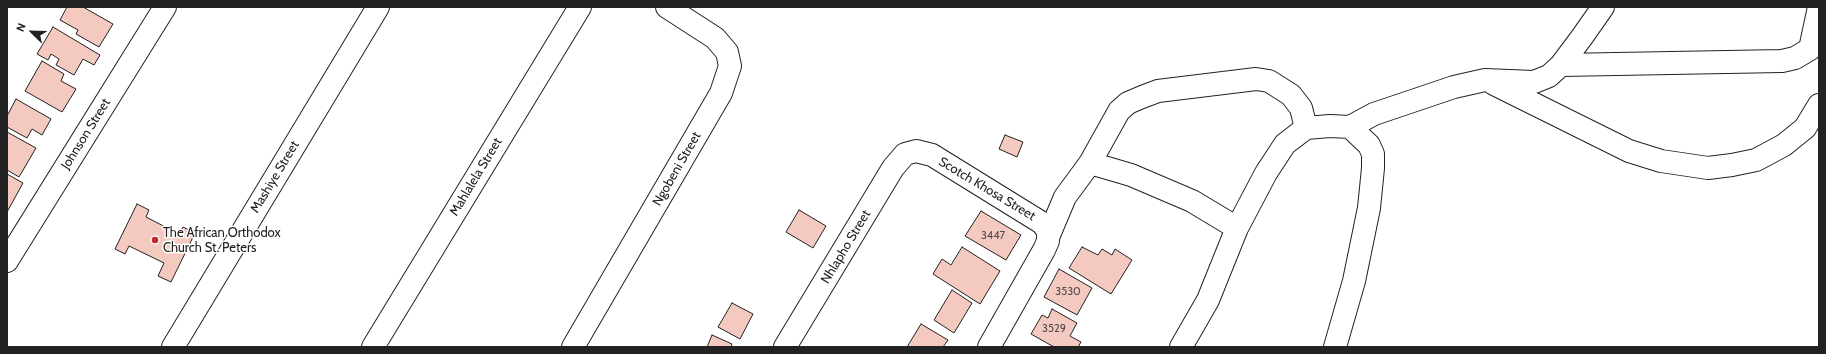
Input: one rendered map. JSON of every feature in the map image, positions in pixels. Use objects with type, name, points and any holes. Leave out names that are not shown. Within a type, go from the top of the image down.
[{"type":"street","name":"Johnson Street","points":[[7,261],[165,7]]},
{"type":"street","name":"Mashiye Street","points":[[173,347],[378,7]]},
{"type":"street","name":"Mahlalela Street","points":[[373,347],[580,7]]},
{"type":"street","name":"Ngobeni Street","points":[[573,347],[721,93],[730,66],[727,52],[715,38],[667,7]]},
{"type":"street","points":[[1181,347],[1208,300],[1236,228],[1266,173],[1285,144],[1306,128],[1330,126],[1350,127],[1374,114],[1397,105],[1454,87],[1485,80],[1534,82],[1549,76],[1561,65],[1603,7]]},
{"type":"street","points":[[1561,65],[1766,62],[1782,61],[1815,54],[1819,7]]},
{"type":"street","points":[[989,347],[1044,250],[1065,197],[1090,163],[1119,111],[1128,103],[1158,92],[1256,79],[1269,81],[1291,95],[1301,108],[1306,128]]},
{"type":"street","points":[[1485,80],[1629,151],[1661,161],[1708,168],[1756,160],[1784,145],[1805,128],[1819,105]]},
{"type":"street","points":[[1335,347],[1354,281],[1369,208],[1373,168],[1373,154],[1370,145],[1350,127]]},
{"type":"street","name":"Scotch Khosa Street","points":[[910,152],[921,152],[932,155],[1042,223],[1049,235]]},
{"type":"street","name":"Nhlapho Street","points":[[785,347],[893,168],[901,158],[910,152]]},
{"type":"street","points":[[1090,163],[1131,175],[1192,201],[1236,228]]},
{"type":"building","points":[[67,7],[83,7],[113,24],[99,47],[76,34],[78,30],[60,20]]},
{"type":"building","points":[[53,27],[100,55],[94,65],[83,59],[74,75],[56,65],[59,59],[51,54],[48,60],[37,54]]},
{"type":"building","points":[[42,61],[64,74],[61,81],[76,89],[62,112],[25,91]]},
{"type":"building","points":[[16,99],[51,119],[42,135],[32,129],[27,138],[7,127],[7,116]]},
{"type":"building","points":[[7,132],[36,148],[19,177],[7,170]]},
{"type":"building","points":[[1005,135],[1023,142],[1017,157],[999,149]]},
{"type":"building","points":[[7,174],[23,183],[7,212]]},
{"type":"building","name":"The African Orthodox Church St. Peters","points":[[137,204],[149,210],[146,217],[179,234],[183,227],[195,233],[171,282],[158,276],[164,263],[129,246],[125,254],[115,249]]},
{"type":"building","points":[[799,210],[826,226],[813,248],[786,232]]},
{"type":"building","points":[[981,211],[1021,235],[1006,260],[965,236]]},
{"type":"building","points":[[962,247],[1000,271],[980,304],[933,274],[942,259],[951,265]]},
{"type":"building","points":[[1082,247],[1098,255],[1102,249],[1112,255],[1115,249],[1132,260],[1111,294],[1069,268]]},
{"type":"building","points":[[1059,269],[1092,288],[1077,315],[1044,297]]},
{"type":"building","points":[[952,290],[972,303],[954,333],[934,320]]},
{"type":"building","points":[[732,303],[753,314],[740,339],[718,327]]},
{"type":"building","points":[[1052,309],[1077,323],[1070,336],[1081,342],[1078,347],[1054,347],[1031,334],[1042,315],[1048,318]]},
{"type":"building","points":[[921,324],[948,340],[943,347],[907,347]]},
{"type":"building","points":[[712,335],[732,344],[731,347],[707,347]]},
{"type":"place","name":"The African Orthodox Church St. Peters","points":[[155,240]]}]
